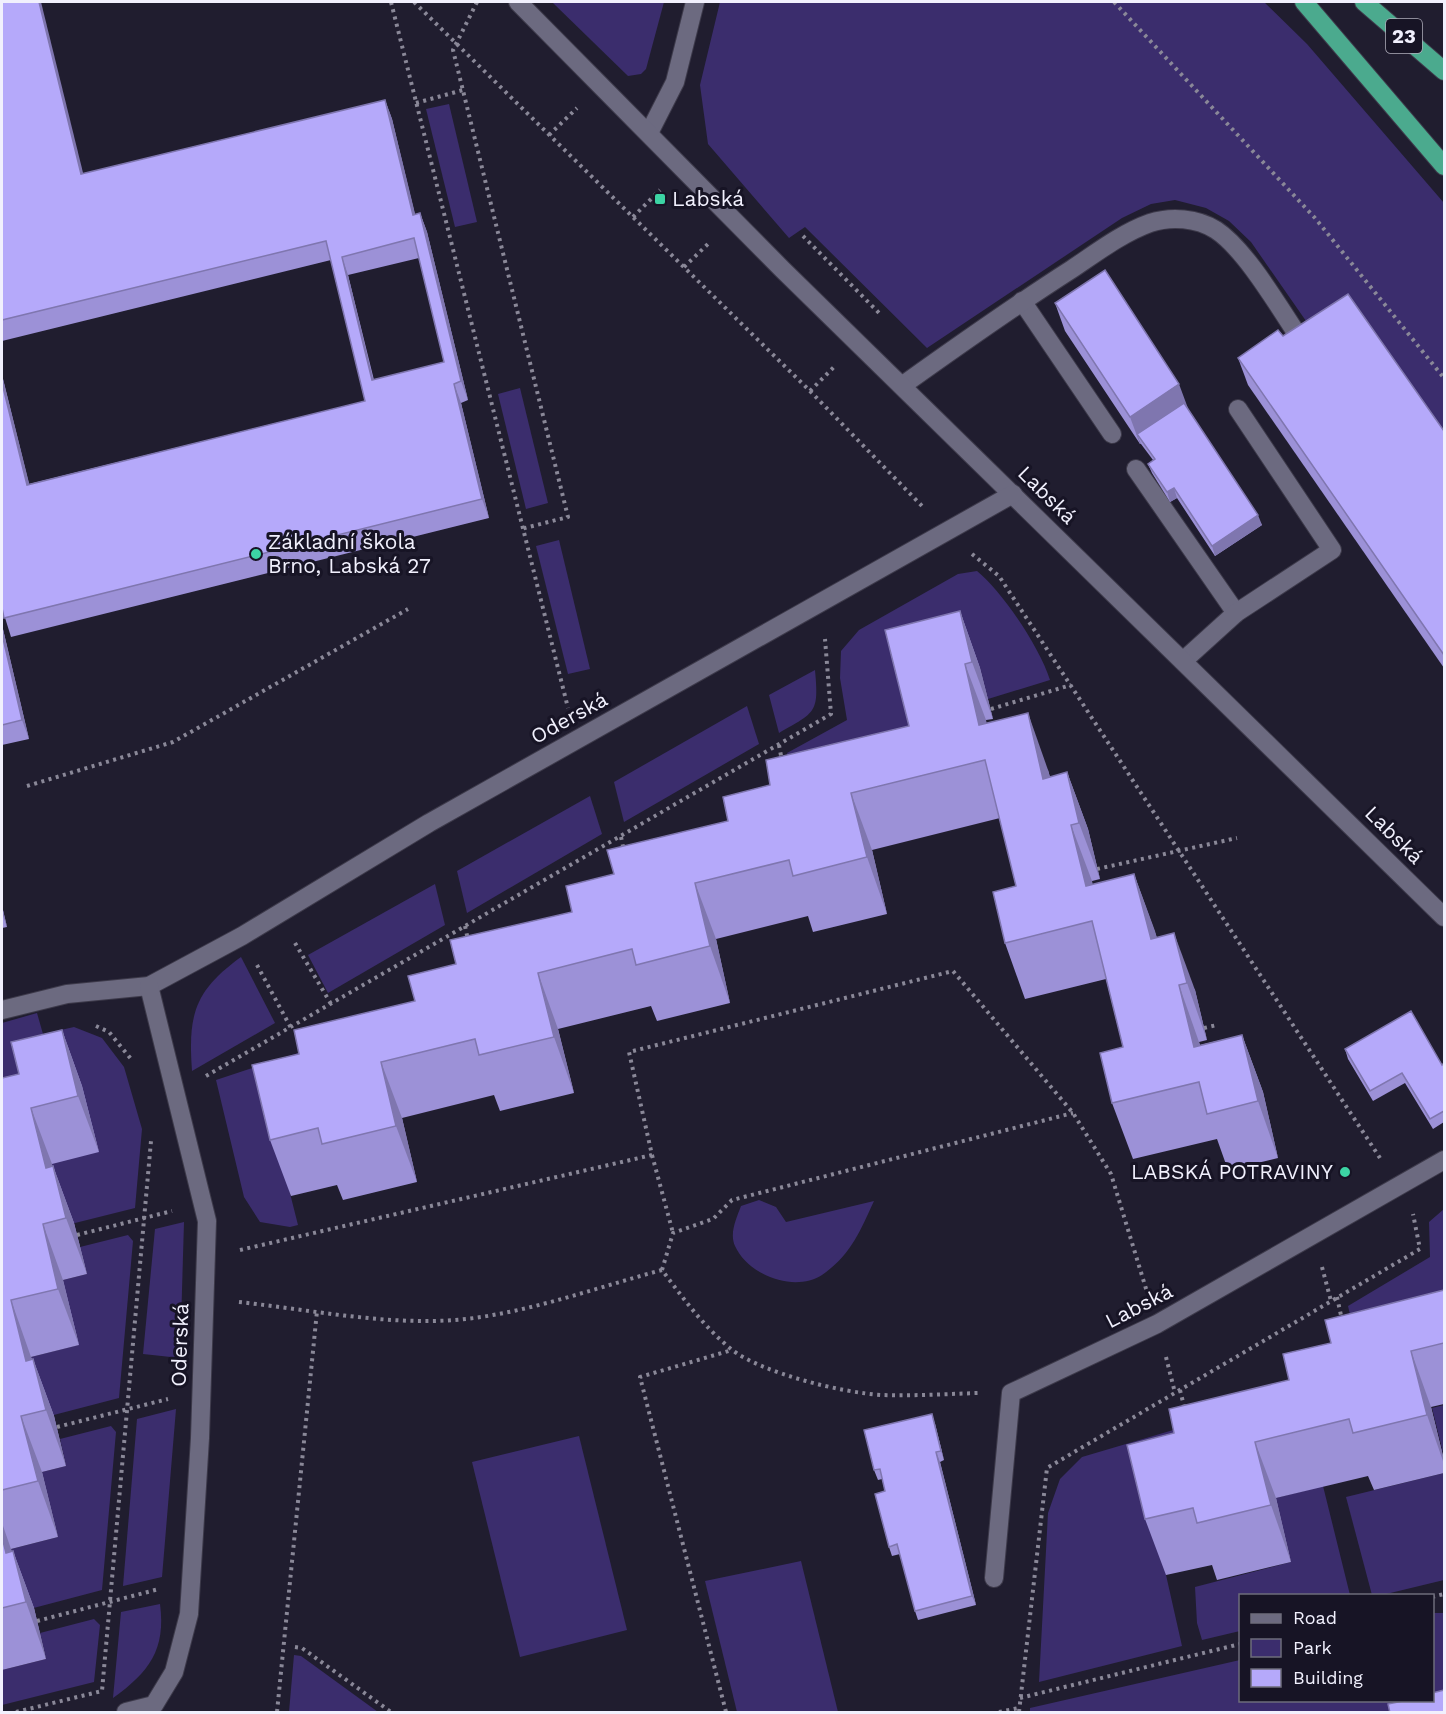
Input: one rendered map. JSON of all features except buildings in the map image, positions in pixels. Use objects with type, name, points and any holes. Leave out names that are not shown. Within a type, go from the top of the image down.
[{"type":"highway","points":[[1304,2],[1444,166]]},
{"type":"highway","name":"23","points":[[1364,2],[1444,71]]},
{"type":"street","name":"Labská","points":[[518,2],[782,269],[1444,917]]},
{"type":"street","points":[[649,133],[675,82],[695,2]]},
{"type":"street","points":[[903,385],[1022,301],[1135,230],[1160,220],[1190,220],[1216,230],[1240,253],[1310,353]]},
{"type":"street","points":[[1022,301],[1112,434]]},
{"type":"street","points":[[1184,661],[1236,613],[1332,550],[1238,410]]},
{"type":"street","points":[[1136,469],[1236,613]]},
{"type":"street","name":"Oderská","points":[[2,1010],[67,994],[149,986],[242,936],[429,823],[1013,494]]},
{"type":"street","name":"Oderská","points":[[126,1713],[159,1709],[184,1640],[192,1581],[207,1221],[149,986]]},
{"type":"street","name":"Labská","points":[[1011,1393],[1157,1324],[1444,1160]]},
{"type":"street","points":[[994,1578],[1011,1393]]},
{"type":"path","points":[[391,2],[521,529],[569,713]]},
{"type":"path","points":[[414,2],[810,391],[927,512]]},
{"type":"path","points":[[477,2],[453,50],[568,517],[521,529]]},
{"type":"path","points":[[1114,2],[1316,219],[1444,378]]},
{"type":"path","points":[[416,103],[463,90]]},
{"type":"path","points":[[549,135],[578,107]]},
{"type":"path","points":[[633,218],[660,189]]},
{"type":"path","points":[[803,236],[869,303]]},
{"type":"path","points":[[810,391],[842,359]]},
{"type":"path","points":[[965,548],[999,576],[1384,1165]]},
{"type":"path","points":[[27,786],[173,742],[408,609]]},
{"type":"path","points":[[195,1082],[831,714],[825,639]]},
{"type":"path","points":[[991,709],[1071,685]]},
{"type":"path","points":[[778,745],[784,768]]},
{"type":"path","points":[[621,837],[627,860]]},
{"type":"path","points":[[1097,869],[1237,838]]},
{"type":"path","points":[[465,926],[469,945]]},
{"type":"path","points":[[291,935],[331,1004]]},
{"type":"path","points":[[242,936],[291,1028]]},
{"type":"path","points":[[662,1270],[673,1233],[652,1155],[629,1053],[953,971],[1073,1113],[1112,1174],[1149,1302]]},
{"type":"path","points":[[307,1018],[310,1029]]},
{"type":"path","points":[[87,1022],[109,1032],[126,1049],[133,1063]]},
{"type":"path","points":[[1204,1028],[1217,1025]]},
{"type":"path","points":[[673,1233],[713,1219],[732,1200],[1073,1113]]},
{"type":"path","points":[[16,1713],[102,1691],[112,1601],[152,1133]]},
{"type":"path","points":[[238,1261],[239,1251],[652,1155]]},
{"type":"path","points":[[999,1713],[1019,1710],[1047,1468],[1420,1249],[1413,1214],[1408,1205]]},
{"type":"path","points":[[77,1235],[182,1209]]},
{"type":"path","points":[[238,1292],[238,1302],[381,1320],[436,1321],[493,1315],[662,1270]]},
{"type":"path","points":[[662,1270],[700,1320],[732,1350],[776,1372],[834,1387],[880,1395],[1011,1393]]},
{"type":"path","points":[[1336,1297],[1344,1328]]},
{"type":"path","points":[[277,1713],[317,1311]]},
{"type":"path","points":[[726,1713],[640,1377],[732,1350]]},
{"type":"path","points":[[1166,1354],[1187,1419]]},
{"type":"path","points":[[57,1427],[201,1391]]},
{"type":"path","points":[[37,1621],[192,1581]]},
{"type":"path","points":[[1020,1698],[1239,1644]]},
{"type":"path","points":[[295,1647],[302,1648],[391,1713]]},
{"type":"green space","points":[[552,2],[664,2],[646,69],[641,74],[628,76]]},
{"type":"green space","points":[[720,2],[1264,2],[1307,44],[1444,203],[1444,444],[1322,344],[1251,242],[1229,221],[1206,208],[1175,200],[1151,204],[1122,218],[927,348],[805,227],[789,238],[708,144],[700,85]]},
{"type":"green space","points":[[449,104],[477,222],[455,227],[426,109]]},
{"type":"green space","points":[[520,388],[548,503],[526,509],[498,394]]},
{"type":"green space","points":[[559,540],[590,669],[568,674],[536,546]]},
{"type":"green space","points":[[977,571],[998,592],[1020,621],[1038,652],[1050,680],[988,699],[980,668],[930,782],[801,813],[787,753],[847,720],[840,678],[841,651],[859,630],[958,574]]},
{"type":"green space","points":[[815,670],[816,695],[812,710],[801,720],[779,733],[769,695]]},
{"type":"green space","points":[[747,706],[759,744],[624,822],[614,782]]},
{"type":"green space","points":[[590,796],[602,834],[467,913],[457,871]]},
{"type":"green space","points":[[435,884],[445,925],[328,993],[308,955]]},
{"type":"green space","points":[[241,957],[275,1023],[192,1071],[191,1034],[197,1006],[213,981]]},
{"type":"green space","points":[[37,1013],[43,1034],[74,1027],[102,1038],[124,1067],[142,1129],[135,1208],[67,1225],[2,1139],[2,1023]]},
{"type":"green space","points":[[301,1052],[272,1122],[298,1225],[290,1227],[260,1222],[244,1197],[216,1080]]},
{"type":"green space","points":[[759,1200],[776,1207],[786,1222],[874,1201],[848,1251],[822,1275],[798,1282],[773,1278],[761,1273],[741,1256],[735,1246],[733,1231],[741,1206]]},
{"type":"green space","points":[[1444,1209],[1444,1352],[1357,1345],[1348,1306],[1430,1257],[1429,1222]]},
{"type":"green space","points":[[184,1222],[180,1358],[143,1354],[155,1229]]},
{"type":"green space","points":[[128,1235],[133,1241],[119,1398],[46,1417],[31,1357],[78,1345],[63,1280],[87,1274],[80,1247]]},
{"type":"green space","points":[[1444,1405],[1444,1457],[1432,1408]]},
{"type":"green space","points":[[176,1409],[162,1577],[123,1586],[137,1419]]},
{"type":"green space","points":[[111,1426],[116,1432],[102,1590],[26,1610],[11,1549],[58,1537],[42,1472],[66,1466],[60,1439]]},
{"type":"green space","points":[[1180,1428],[1166,1575],[1182,1646],[1039,1682],[1048,1513],[1060,1479],[1082,1457]]},
{"type":"green space","points":[[579,1436],[627,1630],[520,1657],[472,1462]]},
{"type":"green space","points":[[1444,1473],[1444,1580],[1386,1594],[1372,1594],[1346,1497]]},
{"type":"green space","points":[[1323,1486],[1350,1594],[1239,1594],[1239,1631],[1202,1640],[1197,1623],[1195,1587],[1291,1562],[1276,1498]]},
{"type":"green space","points":[[801,1561],[838,1712],[737,1712],[705,1581]]},
{"type":"green space","points":[[160,1604],[160,1634],[152,1658],[136,1679],[113,1698],[121,1612]]},
{"type":"green space","points":[[1434,1613],[1444,1613],[1444,1711],[1030,1712],[1030,1708],[1239,1660],[1239,1702],[1434,1702]]},
{"type":"green space","points":[[94,1619],[100,1625],[94,1682],[2,1705],[2,1670],[46,1659],[40,1633]]},
{"type":"green space","points":[[294,1655],[301,1656],[378,1712],[289,1712]]},
{"type":"place","name":"Labská","points":[[660,199]]},
{"type":"place","name":"Základní škola Brno, Labská 27","points":[[256,554]]},
{"type":"place","name":"LABSKÁ POTRAVINY","points":[[1345,1172]]}]
